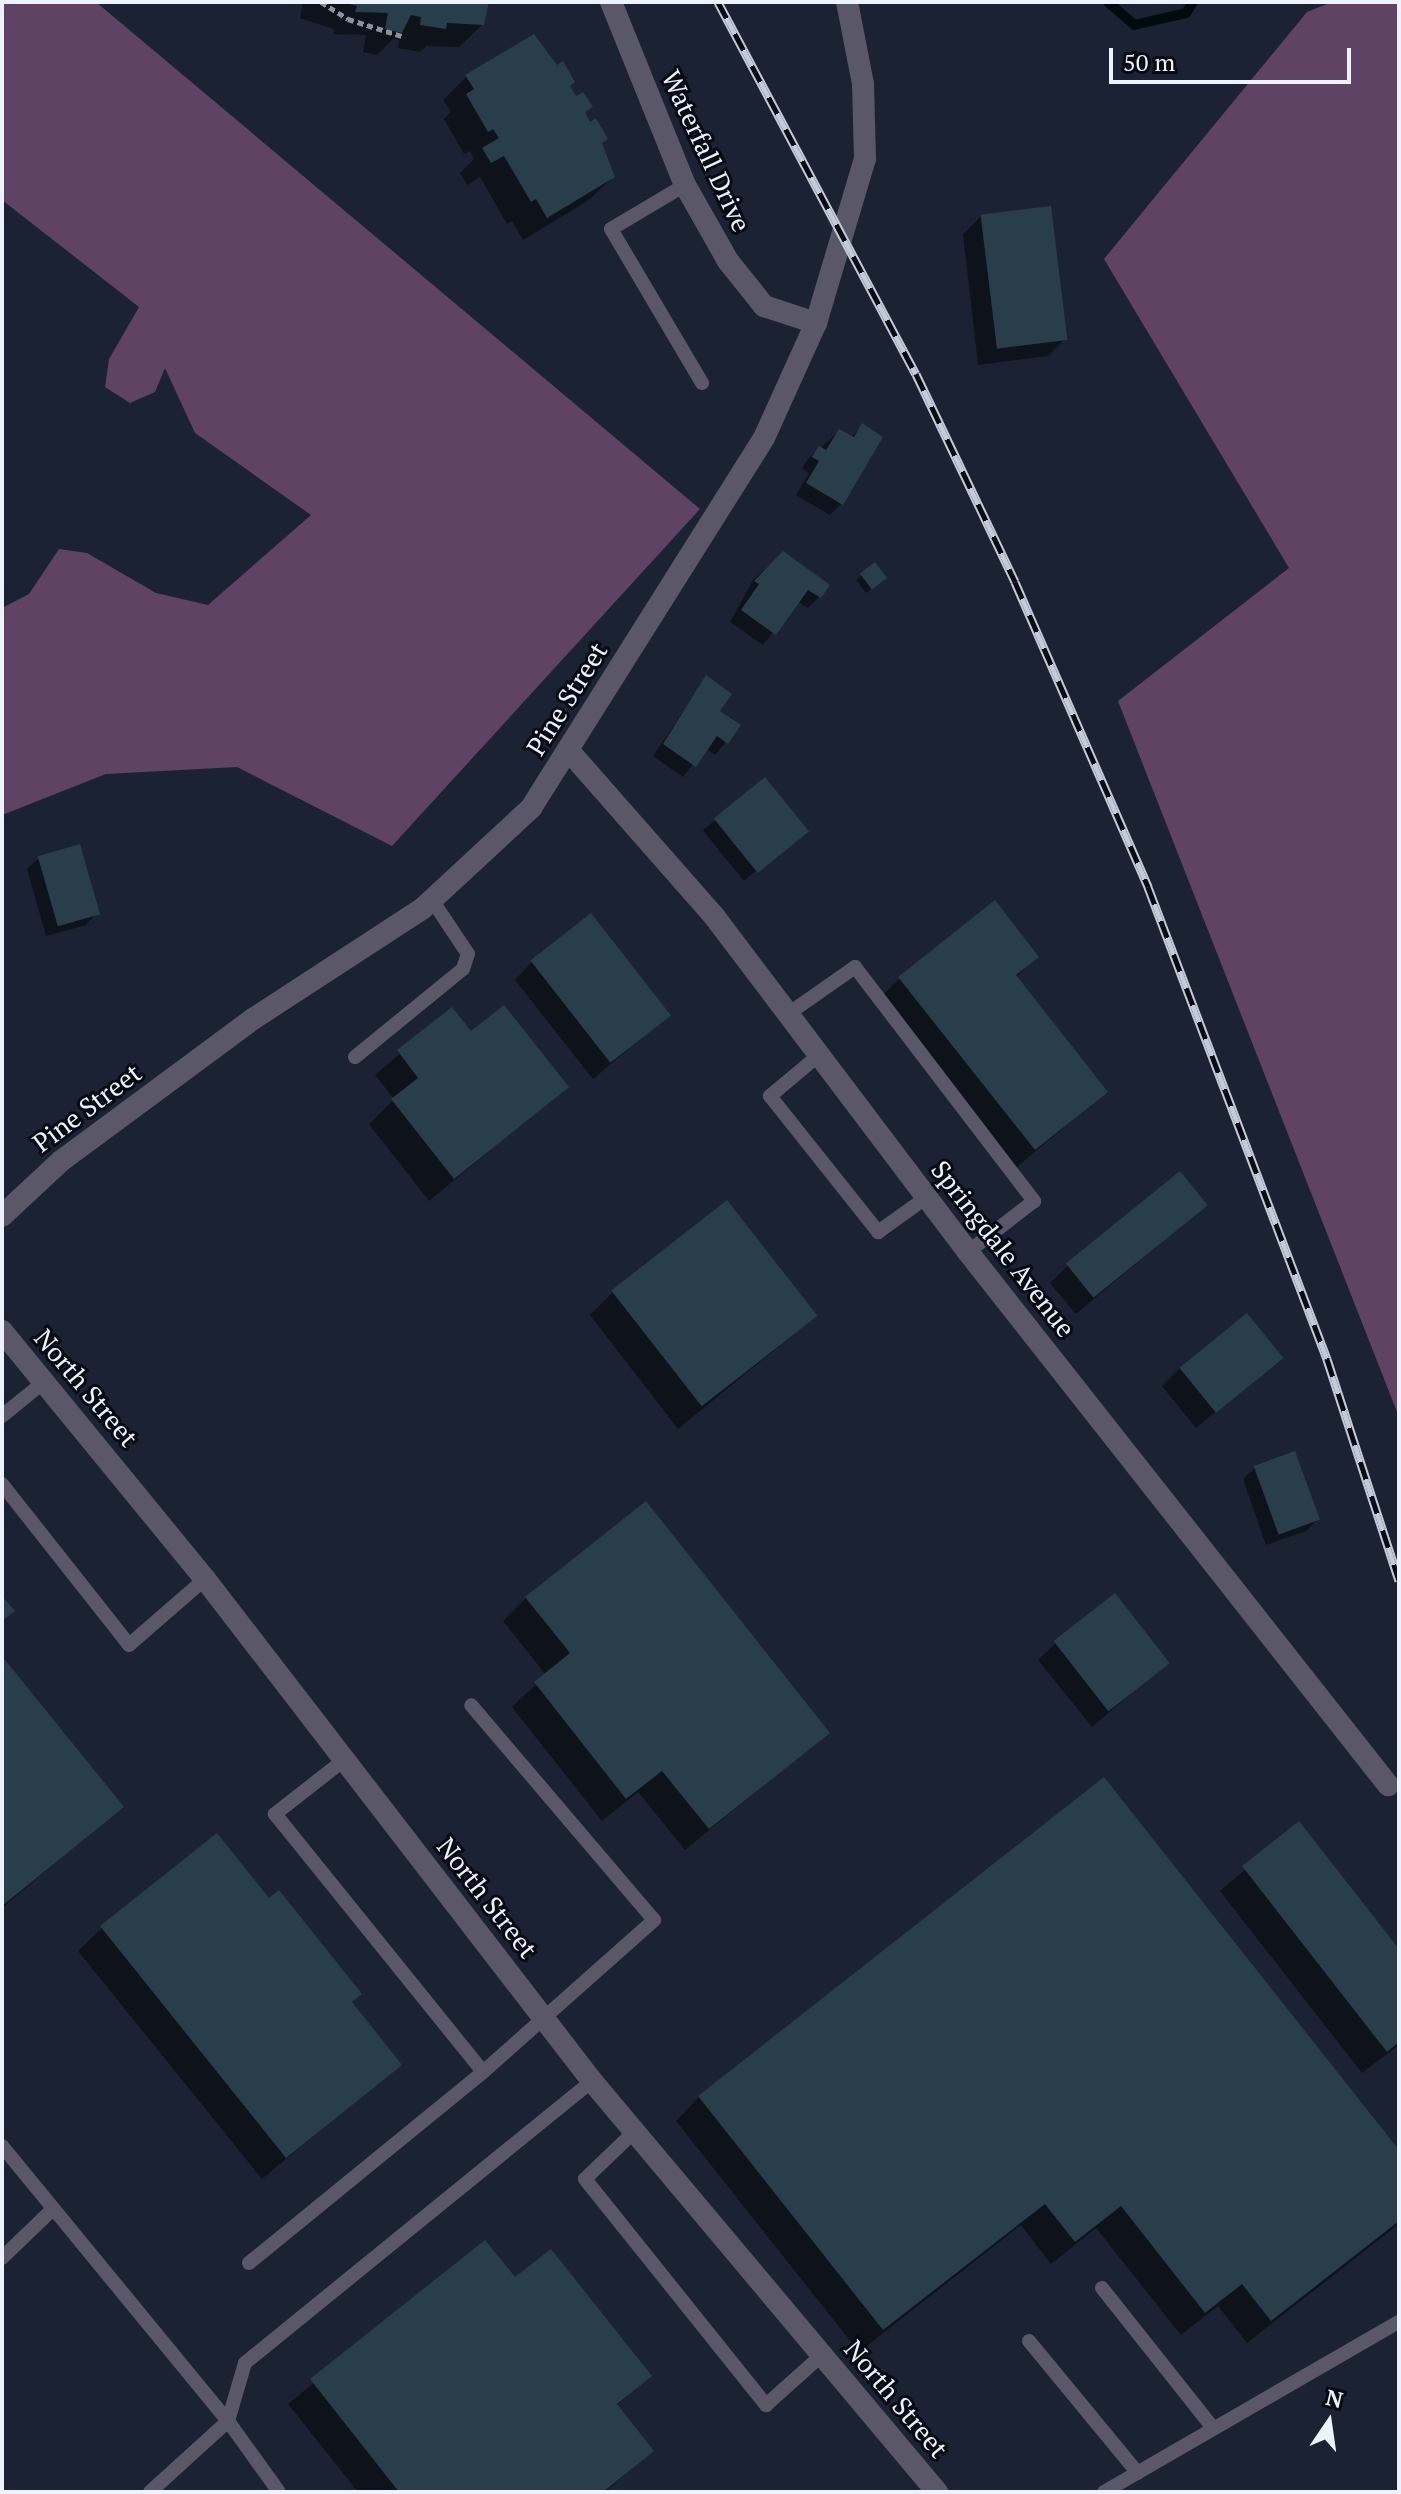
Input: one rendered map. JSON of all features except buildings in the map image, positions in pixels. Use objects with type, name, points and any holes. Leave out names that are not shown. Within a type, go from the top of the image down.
[{"type":"street","name":"Waterfall Drive","points":[[611,2],[685,185],[744,286],[764,306],[816,323]]},
{"type":"street","name":"Pine Street","points":[[2,1216],[61,1161],[253,1019],[432,900],[531,808],[764,438],[816,323],[865,159],[863,84],[847,2]]},
{"type":"street","name":"Springdale Avenue","points":[[569,751],[714,916],[968,1252],[1388,1785]]},
{"type":"street","name":"North Street","points":[[2,1331],[205,1579],[592,2081],[937,2492]]},
{"type":"lane","points":[[685,185],[611,229],[702,383]]},
{"type":"lane","points":[[355,1057],[463,969],[468,954],[432,900]]},
{"type":"lane","points":[[788,1014],[855,967],[1034,1201],[968,1252]]},
{"type":"lane","points":[[819,1055],[770,1096],[878,1232],[927,1197]]},
{"type":"lane","points":[[2,1416],[45,1381]]},
{"type":"lane","points":[[2,1484],[129,1645],[205,1579]]},
{"type":"lane","points":[[249,2263],[545,2020],[654,1920],[471,1705]]},
{"type":"lane","points":[[344,1760],[275,1814],[483,2072]]},
{"type":"lane","points":[[150,2492],[228,2421],[245,2363],[592,2081]]},
{"type":"lane","points":[[635,2131],[585,2179],[766,2405],[822,2355]]},
{"type":"lane","points":[[2,2146],[228,2421],[279,2492]]},
{"type":"lane","points":[[2,2258],[53,2209]]},
{"type":"lane","points":[[1102,2288],[1212,2427]]},
{"type":"lane","points":[[1104,2492],[1399,2322]]},
{"type":"lane","points":[[1029,2341],[1138,2473]]},
{"type":"path","points":[[321,2],[348,19],[405,37]]},
{"type":"shaded area","points":[[2,2],[96,2],[700,509],[392,846],[237,767],[106,774],[2,815],[2,608],[29,594],[59,549],[87,553],[156,593],[208,605],[311,515],[195,433],[165,368],[155,392],[130,403],[105,387],[109,359],[139,307],[2,200]]},
{"type":"shaded area","points":[[1332,2],[1399,2],[1399,1417],[1118,701],[1289,568],[1104,259],[1307,12]]},
{"type":"waterway","points":[[1108,2],[1134,25],[1186,13],[1193,2]]},
{"type":"railway","points":[[718,2],[916,374],[1015,582],[1148,887],[1327,1359],[1399,1581]]}]
